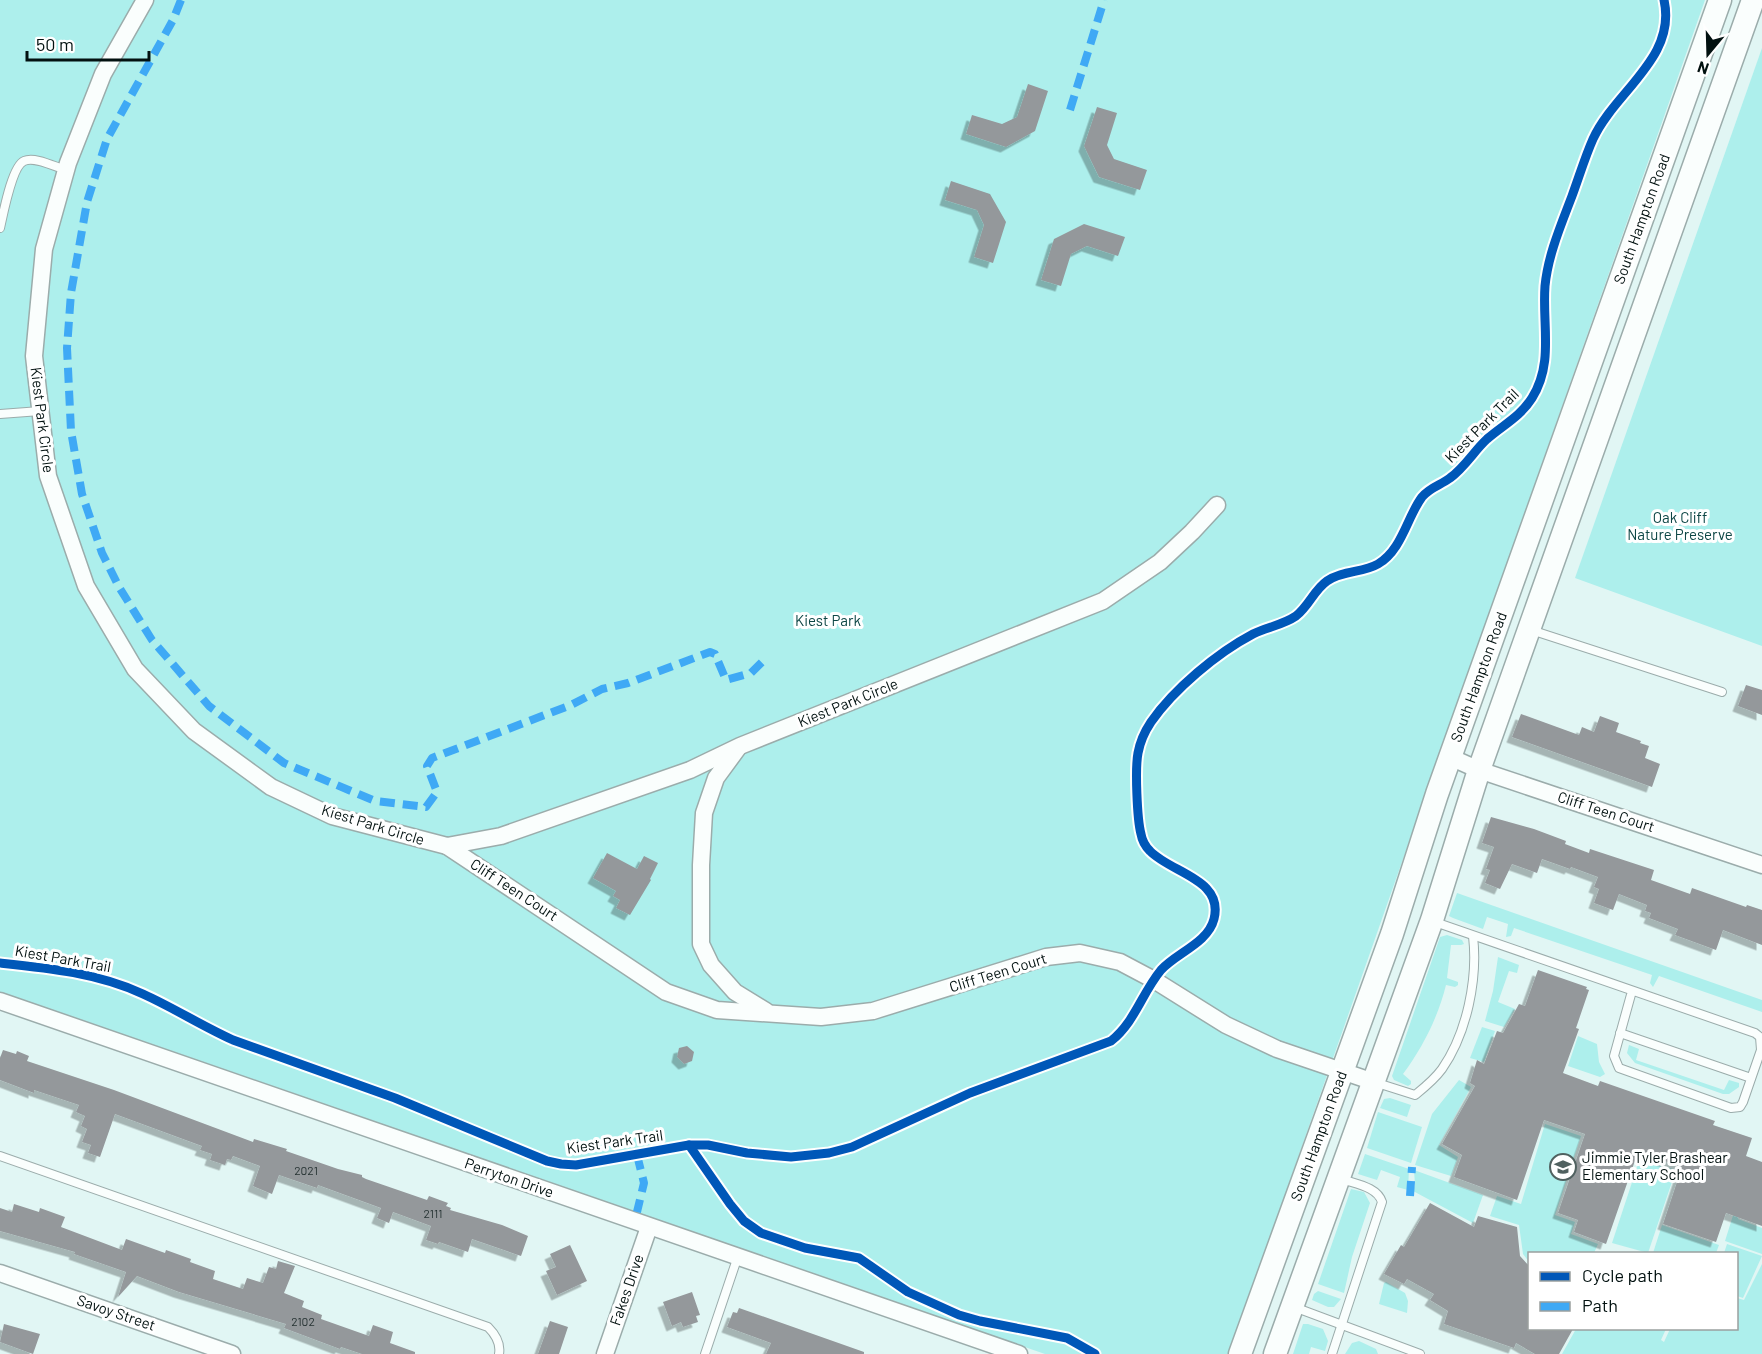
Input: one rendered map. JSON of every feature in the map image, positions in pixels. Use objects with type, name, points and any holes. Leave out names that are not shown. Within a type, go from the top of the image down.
[{"type":"main road","name":"South Hampton Road","points":[[1240,1354],[1392,934],[1450,757],[1720,0]]},
{"type":"main road","name":"South Hampton Road","points":[[1275,1354],[1432,920],[1479,770],[1753,0]]},
{"type":"main road","points":[[1620,278],[1651,290]]},
{"type":"street","name":"Kiest Park Circle","points":[[145,0],[103,74],[66,170],[44,249],[34,356],[48,476],[86,586],[135,669],[194,731],[271,786],[332,816],[447,846],[501,836],[690,770],[740,746],[1103,601],[1160,562],[1217,505]]},
{"type":"street","name":"Cliff Teen Court","points":[[740,746],[716,778],[704,813],[701,865],[701,944],[711,965],[735,992],[758,1007],[776,1014]]},
{"type":"street","name":"Cliff Teen Court","points":[[1450,757],[1479,770],[1762,865]]},
{"type":"street","name":"Cliff Teen Court","points":[[447,846],[666,992],[717,1010],[821,1017],[873,1011],[1046,957],[1080,953],[1120,962],[1154,980],[1226,1025],[1277,1048],[1374,1082]]},
{"type":"street","name":"Perryton Drive","points":[[0,1001],[1019,1354]]},
{"type":"street","name":"Fakes Drive","points":[[605,1354],[649,1227]]},
{"type":"street","name":"Savoy Street","points":[[0,1273],[232,1354]]},
{"type":"lane","points":[[0,228],[9,192],[20,164],[25,160],[34,160],[66,170]]},
{"type":"lane","points":[[0,414],[40,411]]},
{"type":"lane","points":[[1530,629],[1722,692]]},
{"type":"lane","points":[[1432,920],[1755,1033],[1760,1037],[1762,1043],[1742,1105],[1731,1108],[1619,1068],[1614,1056],[1632,991]]},
{"type":"lane","points":[[1374,1082],[1415,1095],[1431,1083],[1443,1068],[1459,1035],[1472,982],[1475,953],[1473,936]]},
{"type":"lane","points":[[1620,1033],[1751,1078]]},
{"type":"lane","points":[[0,1156],[488,1327],[495,1334],[500,1348],[499,1354]]},
{"type":"lane","points":[[1332,1354],[1382,1202],[1380,1196],[1373,1190],[1339,1178]]},
{"type":"lane","points":[[705,1354],[738,1256]]},
{"type":"lane","points":[[1293,1306],[1420,1354]]},
{"type":"green space","name":"Kiest Park","points":[[0,0],[1705,0],[1229,1354],[1045,1354],[0,993]]},
{"type":"green space","name":"Oak Cliff Nature Preserve","points":[[1762,48],[1762,646],[1575,578]]},
{"type":"green space","points":[[1457,893],[1762,1000],[1762,1012],[1659,976],[1653,987],[1650,983],[1652,975],[1514,928],[1511,936],[1506,937],[1508,924],[1487,917],[1483,929],[1453,918],[1449,916]]},
{"type":"green space","points":[[1447,935],[1462,940],[1464,944],[1451,945],[1447,978],[1458,982],[1458,985],[1455,987],[1446,985],[1429,1031],[1403,1074],[1411,1081],[1408,1086],[1394,1080],[1392,1076],[1440,937]]},
{"type":"green space","points":[[1498,957],[1519,965],[1517,973],[1509,971],[1498,1002],[1515,1009],[1504,1027],[1485,1021],[1493,991]]},
{"type":"green space","points":[[1482,1027],[1495,1031],[1484,1062],[1470,1058]]},
{"type":"green space","points":[[1578,1036],[1597,1044],[1599,1062],[1605,1074],[1600,1077],[1568,1066]]},
{"type":"green space","points":[[1629,1045],[1639,1049],[1636,1060],[1724,1090],[1729,1080],[1739,1083],[1739,1087],[1729,1094],[1723,1094],[1635,1063],[1627,1053]]},
{"type":"green space","points":[[1459,1080],[1471,1087],[1439,1145],[1458,1157],[1451,1176],[1415,1165],[1432,1114]]},
{"type":"green space","points":[[1390,1098],[1411,1105],[1407,1117],[1380,1108],[1384,1099]]},
{"type":"green space","points":[[1378,1112],[1422,1127],[1411,1163],[1367,1148]]},
{"type":"green space","points":[[1545,1124],[1581,1136],[1555,1215],[1575,1222],[1571,1234],[1598,1244],[1594,1252],[1528,1252],[1528,1261],[1523,1254],[1519,1225],[1490,1216],[1497,1196],[1521,1204]]},
{"type":"green space","points":[[1365,1154],[1409,1169],[1408,1190],[1397,1187],[1400,1177],[1381,1170],[1377,1180],[1358,1174]]},
{"type":"green space","points":[[1640,1158],[1676,1170],[1648,1252],[1612,1243]]},
{"type":"green space","points":[[1414,1170],[1483,1195],[1473,1223],[1413,1191]]},
{"type":"green space","points":[[1351,1189],[1364,1192],[1370,1203],[1352,1257],[1344,1293],[1318,1284]]},
{"type":"green space","points":[[1741,1190],[1747,1192],[1738,1219],[1762,1228],[1762,1254],[1725,1241]]},
{"type":"green space","points":[[1662,1225],[1719,1245],[1716,1252],[1653,1252]]},
{"type":"green space","points":[[1727,1244],[1762,1256],[1743,1298],[1738,1296],[1738,1252],[1724,1252]]},
{"type":"green space","points":[[1762,1264],[1762,1354],[1562,1354],[1575,1330],[1666,1330],[1661,1340],[1664,1342],[1670,1330],[1738,1330],[1738,1298],[1744,1300]]},
{"type":"green space","points":[[1386,1282],[1405,1293],[1408,1301],[1407,1313],[1379,1304]]},
{"type":"green space","points":[[1318,1291],[1341,1299],[1334,1307],[1328,1307],[1312,1300]]},
{"type":"green space","points":[[1303,1324],[1323,1329],[1328,1341],[1325,1351],[1311,1347],[1309,1354],[1293,1354]]},
{"type":"green space","points":[[1359,1341],[1376,1349],[1378,1354],[1345,1354],[1352,1343]]},
{"type":"building","points":[[1028,84],[1048,91],[1035,131],[1006,147],[966,134],[972,115],[1002,124],[1017,117]]},
{"type":"building","points":[[1097,107],[1117,113],[1107,145],[1114,159],[1147,170],[1140,190],[1099,177],[1084,146]]},
{"type":"building","points":[[951,181],[990,194],[1006,222],[993,263],[974,257],[984,225],[977,210],[945,200]]},
{"type":"building","points":[[1084,224],[1125,237],[1118,256],[1087,246],[1071,254],[1061,286],[1041,280],[1054,239]]},
{"type":"building","points":[[1746,685],[1762,690],[1762,715],[1738,706]]},
{"type":"building","points":[[1521,714],[1579,735],[1582,727],[1594,732],[1600,716],[1619,723],[1616,732],[1649,746],[1645,758],[1660,764],[1652,787],[1512,737]]},
{"type":"building","points":[[1491,817],[1534,829],[1589,853],[1590,849],[1654,870],[1651,880],[1690,894],[1692,888],[1746,907],[1747,905],[1762,910],[1762,945],[1723,930],[1716,950],[1675,935],[1678,929],[1649,918],[1651,913],[1645,911],[1647,905],[1619,894],[1613,910],[1594,903],[1599,889],[1594,887],[1598,877],[1542,859],[1537,873],[1512,864],[1500,889],[1485,883],[1490,870],[1486,869],[1494,847],[1482,843]]},
{"type":"building","points":[[607,853],[637,869],[644,856],[658,863],[651,880],[630,915],[616,908],[620,900],[613,896],[616,891],[593,878]]},
{"type":"building","points":[[1538,970],[1587,987],[1586,989],[1589,990],[1576,1028],[1579,1029],[1563,1073],[1598,1086],[1600,1081],[1715,1121],[1713,1125],[1752,1138],[1746,1156],[1762,1162],[1762,1226],[1726,1213],[1716,1242],[1663,1224],[1682,1167],[1638,1152],[1606,1244],[1574,1232],[1578,1220],[1558,1213],[1585,1134],[1544,1120],[1517,1200],[1454,1177],[1462,1155],[1442,1144],[1475,1086],[1470,1083],[1477,1060],[1484,1064],[1497,1031],[1503,1033],[1519,1004],[1525,1006]]},
{"type":"building","points":[[687,1046],[694,1052],[692,1061],[684,1064],[677,1057],[679,1048]]},
{"type":"building","points":[[3,1050],[16,1054],[17,1051],[29,1056],[27,1061],[114,1090],[253,1142],[254,1139],[287,1149],[286,1151],[362,1175],[366,1179],[427,1200],[429,1196],[448,1203],[446,1206],[451,1208],[450,1210],[502,1225],[528,1236],[521,1256],[472,1239],[468,1252],[426,1240],[431,1226],[393,1212],[389,1223],[377,1218],[381,1208],[318,1185],[317,1188],[279,1175],[272,1194],[253,1186],[260,1166],[233,1156],[231,1160],[227,1159],[225,1165],[210,1160],[212,1154],[200,1150],[202,1146],[115,1114],[100,1157],[88,1153],[91,1145],[82,1142],[87,1129],[81,1126],[85,1116],[76,1112],[79,1105],[34,1090],[34,1093],[0,1080],[0,1058]]},
{"type":"building","points":[[1430,1203],[1474,1227],[1478,1216],[1517,1227],[1520,1256],[1528,1265],[1528,1330],[1572,1330],[1559,1354],[1535,1354],[1516,1343],[1514,1348],[1444,1324],[1448,1311],[1430,1300],[1434,1294],[1407,1279],[1404,1284],[1384,1274],[1401,1245],[1404,1247]]},
{"type":"building","points":[[14,1204],[39,1212],[40,1208],[65,1217],[61,1227],[122,1250],[126,1239],[165,1253],[166,1250],[191,1259],[190,1262],[215,1271],[213,1279],[243,1289],[247,1278],[263,1283],[269,1267],[276,1269],[278,1261],[295,1266],[284,1293],[304,1301],[302,1307],[322,1315],[321,1319],[369,1336],[373,1325],[393,1332],[390,1343],[415,1352],[415,1354],[362,1354],[341,1347],[340,1349],[284,1328],[286,1324],[179,1292],[137,1276],[118,1297],[126,1272],[74,1254],[75,1252],[0,1231],[0,1208],[12,1212]]},
{"type":"building","points":[[570,1245],[587,1281],[557,1295],[546,1271],[556,1267],[550,1254]]},
{"type":"building","points":[[692,1292],[700,1315],[696,1316],[698,1322],[683,1327],[681,1322],[672,1326],[663,1302]]},
{"type":"building","points":[[739,1308],[864,1352],[864,1354],[766,1354],[771,1343],[727,1327],[733,1312],[737,1313]]},
{"type":"building","points":[[550,1321],[568,1327],[559,1354],[538,1354]]},
{"type":"building","points":[[4,1324],[40,1334],[33,1354],[0,1342]]},
{"type":"marked path","points":[[181,0],[173,20],[107,139],[87,202],[71,293],[67,348],[71,431],[82,494],[102,553],[119,587],[152,640],[209,706],[284,763],[375,801],[426,807],[437,792],[427,766],[432,758],[571,705],[602,689],[628,683],[710,652],[715,654],[726,680],[751,673],[764,660]]},
{"type":"marked path","points":[[1070,110],[1104,0]]},
{"type":"marked path","points":[[637,1155],[644,1183],[637,1212]]},
{"type":"marked path","points":[[1410,1196],[1412,1167]]},
{"type":"cycle path","name":"Kiest Park Trail","points":[[0,963],[73,972],[126,987],[233,1040],[395,1098],[547,1161],[561,1164],[576,1165],[689,1145],[708,1145],[747,1153],[791,1157],[829,1153],[852,1147],[970,1093],[1111,1041],[1126,1025],[1161,970],[1199,941],[1211,927],[1214,919],[1215,905],[1204,886],[1159,859],[1142,839],[1138,817],[1137,760],[1141,741],[1147,729],[1172,697],[1225,651],[1253,634],[1296,616],[1318,589],[1333,577],[1372,567],[1386,558],[1399,542],[1422,497],[1455,474],[1487,439],[1517,416],[1532,398],[1543,371],[1546,344],[1545,286],[1556,240],[1593,139],[1615,105],[1653,57],[1666,21],[1664,0]]},
{"type":"cycle path","points":[[689,1145],[730,1204],[744,1221],[761,1233],[805,1248],[859,1258],[908,1292],[959,1315],[1067,1338],[1095,1354]]},
{"type":"place","name":"Jimmie Tyler Brashear Elementary School","points":[[1563,1167]]}]
